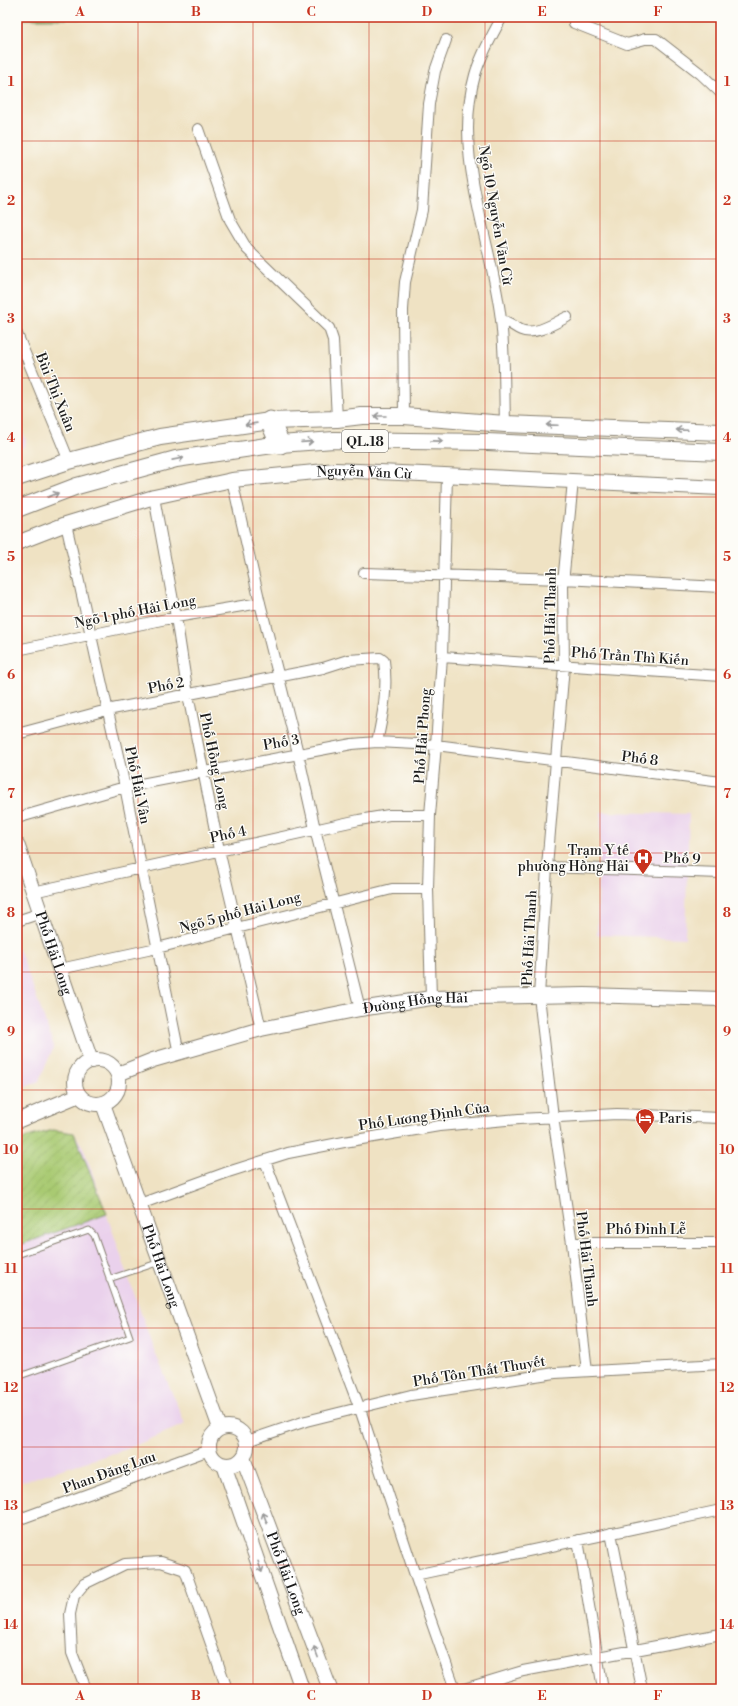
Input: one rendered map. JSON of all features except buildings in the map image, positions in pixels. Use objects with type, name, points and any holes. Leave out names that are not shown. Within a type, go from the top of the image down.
[{"type":"highway","points":[[270,421],[280,444]]},
{"type":"main road","name":"QL.18","points":[[17,478],[69,461],[160,437],[270,421],[337,419],[362,416],[404,416],[505,424],[721,432]]},
{"type":"main road","name":"QL.18","points":[[17,509],[77,486],[176,459],[280,444],[334,440],[487,442],[721,452]]},
{"type":"street","name":"Ngõ 10 Nguyễn Văn Cừ","points":[[502,17],[482,54],[474,76],[468,125],[469,151],[501,320],[505,424]]},
{"type":"street","points":[[574,23],[627,44],[645,39],[656,40],[701,74],[721,93]]},
{"type":"street","points":[[404,416],[403,310],[405,282],[422,210],[429,104],[435,71],[446,40]]},
{"type":"street","points":[[198,129],[230,220],[247,249],[329,328],[333,340],[337,419]]},
{"type":"street","points":[[501,320],[510,322],[521,330],[530,332],[567,317]]},
{"type":"street","name":"Bùi Thị Xuân","points":[[17,334],[69,461]]},
{"type":"street","name":"Nguyễn Văn Cừ","points":[[17,543],[66,524],[154,497],[232,480],[336,470],[721,488]]},
{"type":"street","name":"Phố Hải Phong","points":[[432,998],[428,889],[430,815],[442,657],[447,476]]},
{"type":"street","points":[[232,480],[260,603],[360,1009]]},
{"type":"street","name":"Phố Hải Thanh","points":[[573,481],[563,579],[564,666],[547,867],[539,996],[553,1116],[572,1242],[587,1371]]},
{"type":"street","name":"Phố Hồng Long","points":[[154,497],[176,617],[188,695],[219,850],[261,1029]]},
{"type":"street","name":"Phố Hải Vân","points":[[66,524],[125,787],[179,1054]]},
{"type":"street","points":[[364,573],[563,579],[721,587]]},
{"type":"street","name":"Ngõ 1 phố Hải Long","points":[[17,650],[91,633],[260,603]]},
{"type":"street","name":"Phố Trần Thì Kiến","points":[[442,657],[721,676]]},
{"type":"street","name":"Phố 2","points":[[17,734],[108,710],[279,677],[322,668],[348,660],[380,658],[384,660],[386,671],[384,708],[377,742]]},
{"type":"street","name":"Phố 3","points":[[17,818],[125,787],[298,753],[352,744],[377,742],[436,745],[555,762]]},
{"type":"street","name":"Phố 8","points":[[555,762],[721,782]]},
{"type":"street","name":"Phố 4","points":[[33,892],[315,829],[389,815],[430,815]]},
{"type":"street","name":"Phố Hải Long","points":[[17,844],[92,1061]]},
{"type":"street","name":"Phố 9","points":[[547,867],[721,873]]},
{"type":"street","name":"Ngõ 5 phố Hải Long","points":[[60,969],[157,948],[392,889],[428,889]]},
{"type":"street","points":[[17,921],[41,913]]},
{"type":"street","name":"Đường Hồng Hải","points":[[118,1074],[153,1060],[179,1054],[261,1029],[360,1009],[432,998],[585,995],[721,999]]},
{"type":"street","points":[[102,1060],[112,1065],[118,1074],[119,1086],[114,1097],[103,1104],[94,1105],[85,1101],[79,1095],[75,1082],[80,1068],[92,1061],[102,1060]]},
{"type":"street","points":[[17,1121],[79,1095]]},
{"type":"street","name":"Phố Hải Long","points":[[103,1104],[220,1428]]},
{"type":"street","name":"Phố Lương Định Của","points":[[140,1204],[288,1154],[344,1142],[439,1126],[553,1116],[617,1114],[721,1118]]},
{"type":"street","points":[[265,1161],[360,1409],[415,1575],[455,1689]]},
{"type":"street","name":"Phố Đinh Lễ","points":[[572,1242],[721,1243]]},
{"type":"street","name":"Phố Tôn Thất Thuyết","points":[[247,1441],[306,1421],[360,1409],[411,1395],[555,1373],[721,1364]]},
{"type":"street","points":[[233,1427],[244,1435],[247,1441],[246,1453],[238,1462],[224,1464],[212,1456],[209,1450],[211,1437],[220,1428],[233,1427]]},
{"type":"street","name":"Phan Đăng Lưu","points":[[17,1520],[209,1450]]},
{"type":"street","name":"Phố Hải Long","points":[[243,1458],[330,1689]]},
{"type":"street","name":"Phố Hải Long","points":[[224,1464],[302,1689]]},
{"type":"street","points":[[415,1575],[721,1510]]},
{"type":"street","points":[[611,1533],[642,1689]]},
{"type":"street","points":[[578,1540],[603,1689]]},
{"type":"street","points":[[86,1689],[72,1653],[70,1614],[74,1596],[84,1584],[125,1564],[161,1562],[185,1570],[227,1689]]},
{"type":"street","points":[[464,1689],[523,1671],[721,1634]]},
{"type":"lane","points":[[17,1254],[89,1230],[94,1235],[130,1337],[17,1377]]},
{"type":"lane","points":[[109,1279],[160,1262]]},
{"type":"shaded area","points":[[17,418],[26,441],[25,446],[17,451]]},
{"type":"shaded area","name":"Trạm Y tế phường Hồng Hải","points":[[601,812],[689,814],[685,938],[597,935]]},
{"type":"shaded area","points":[[17,949],[20,951],[54,1046],[39,1081],[17,1091]]},
{"type":"shaded area","points":[[53,1130],[74,1133],[84,1149],[152,1345],[185,1424],[127,1449],[17,1483],[17,1143],[28,1137]]},
{"type":"green space","points":[[17,17],[118,17],[116,19],[17,19]]},
{"type":"green space","points":[[53,1130],[74,1133],[107,1214],[17,1246],[17,1226],[19,1225],[17,1218],[17,1143],[28,1137]]},
{"type":"place","name":"Trạm Y tế phường Hồng Hải","points":[[643,875]]},
{"type":"place","name":"Paris","points":[[645,1135]]}]
